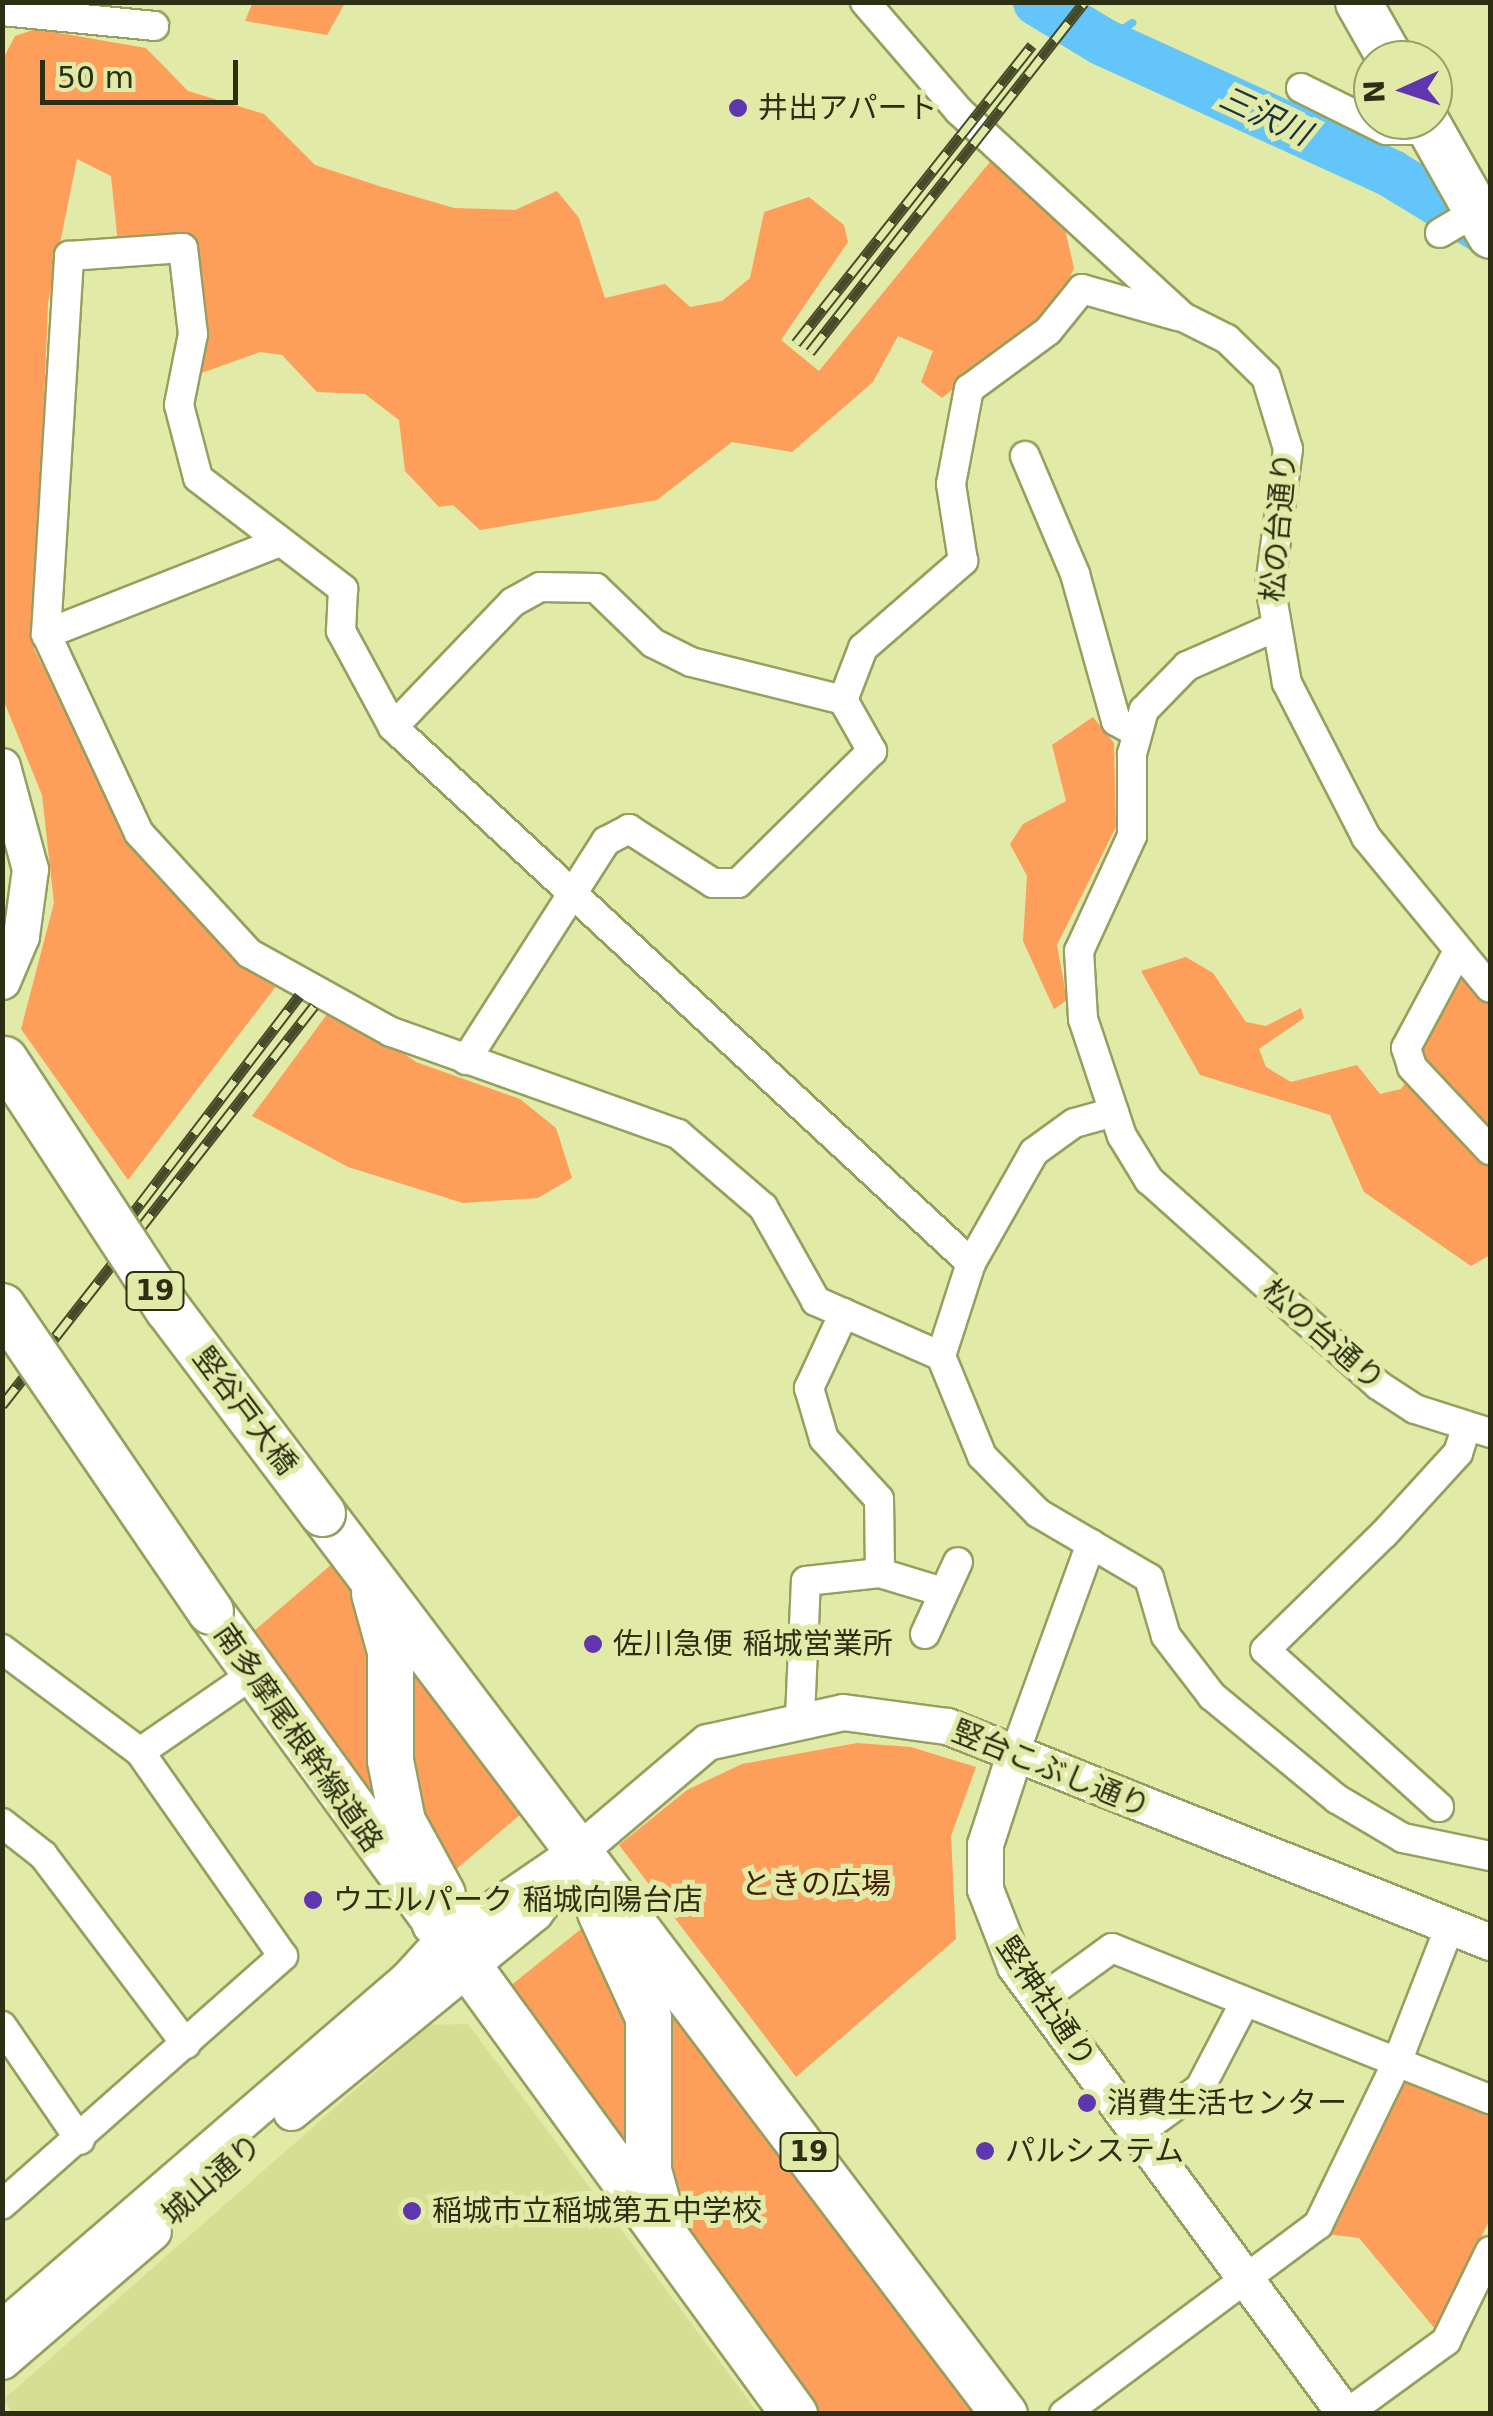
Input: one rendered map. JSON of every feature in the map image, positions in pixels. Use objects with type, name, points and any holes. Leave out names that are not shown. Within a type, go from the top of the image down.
[{"type":"main road","points":[[1358,2],[1380,40]]},
{"type":"main road","points":[[1437,140],[1453,169],[1469,222]]},
{"type":"main road","name":"竪谷戸大橋","points":[[3,1057],[167,1308],[358,1560]]},
{"type":"main road","name":"南多摩尾根幹線道路","points":[[2,1306],[451,1957],[794,2414]]},
{"type":"main road","points":[[358,1560],[388,1634],[402,1820],[451,1957]]},
{"type":"main road","name":"19","points":[[358,1560],[569,1854],[1004,2414]]},
{"type":"main road","points":[[569,1854],[648,2017],[648,2170],[681,2262]]},
{"type":"street","name":"松の台通り","points":[[865,2],[959,111],[1183,318],[1249,356],[1282,411],[1286,482],[1272,629],[1170,679],[1136,732],[1137,818],[1087,920],[1078,968],[1083,1020],[1114,1112],[1149,1180],[1378,1385],[1478,1430]]},
{"type":"street","points":[[2,12],[154,26]]},
{"type":"street","points":[[1301,88],[1353,114]]},
{"type":"street","points":[[941,1356],[816,1301],[763,1208],[678,1134],[391,1032],[249,953],[139,834],[46,634],[69,256],[183,248],[194,334],[179,405],[198,478],[343,589],[340,631],[393,727],[568,895],[971,1262]]},
{"type":"street","points":[[843,700],[863,648],[963,561],[951,484],[969,389],[1048,331],[1082,289],[1183,318]]},
{"type":"street","points":[[1024,456],[1075,574],[1116,721],[1136,732]]},
{"type":"street","points":[[46,634],[280,542]]},
{"type":"street","points":[[393,727],[513,602],[540,587],[596,588],[653,643],[691,662],[843,700],[872,751],[738,884],[713,882],[630,829],[606,842],[568,895],[466,1060]]},
{"type":"street","points":[[1272,629],[1288,683],[1366,836],[1490,988]]},
{"type":"street","points":[[2,766],[30,869],[7,957]]},
{"type":"street","points":[[2,824],[10,901],[7,957]]},
{"type":"street","points":[[1458,950],[1406,1048],[1412,1067],[1490,1150]]},
{"type":"street","points":[[1114,1112],[1074,1123],[1034,1152],[971,1262],[941,1356],[982,1456],[1038,1513],[1148,1578],[1166,1636],[1212,1696],[1337,1798],[1402,1838],[1490,1856]]},
{"type":"street","points":[[844,1313],[809,1388],[824,1439],[879,1499],[880,1573]]},
{"type":"street","points":[[1439,1807],[1265,1650],[1384,1534],[1478,1430]]},
{"type":"street","points":[[1014,1755],[1091,1544]]},
{"type":"street","points":[[925,1634],[958,1562]]},
{"type":"street","points":[[800,1716],[806,1581],[880,1573],[944,1592]]},
{"type":"street","points":[[2,1650],[140,1752],[283,1956],[80,2140],[2,2205]]},
{"type":"street","points":[[140,1752],[253,1674]]},
{"type":"street","name":"竪台こぶし通り","points":[[569,1854],[707,1742],[800,1716],[916,1719],[1490,1942]]},
{"type":"street","points":[[298,2074],[325,2063],[569,1854],[707,1742]]},
{"type":"street","name":"竪神社通り","points":[[1014,1755],[994,1800],[985,1889],[1039,2001],[1346,2414]]},
{"type":"street","points":[[2,1823],[43,1855],[186,2044]]},
{"type":"street","points":[[1064,2414],[1318,2225],[1397,2062],[1450,1926]]},
{"type":"street","points":[[1039,2001],[1112,1948],[1490,2099]]},
{"type":"street","name":"城山通り","points":[[2,2328],[298,2074],[451,1957]]},
{"type":"street","name":"城山通り","points":[[2,2361],[451,1957]]},
{"type":"street","points":[[1138,2133],[1200,2088],[1245,2002]]},
{"type":"street","points":[[2,2026],[80,2140]]},
{"type":"street","points":[[1346,2414],[1446,2341],[1490,2251]]},
{"type":"shaded area","name":"稲城市立稲城第五中学校","points":[[468,2024],[758,2413],[14,2414],[3,2400],[429,2025]]},
{"type":"green space","points":[[253,2],[345,3],[327,35],[245,21]]},
{"type":"green space","points":[[36,29],[146,48],[188,91],[264,114],[315,165],[382,187],[454,208],[515,210],[557,191],[579,218],[605,298],[665,284],[690,307],[722,301],[750,278],[764,212],[809,197],[844,225],[848,242],[781,340],[819,371],[994,157],[1064,225],[1074,268],[1057,305],[942,398],[921,382],[933,351],[898,336],[873,382],[792,452],[732,442],[657,500],[480,530],[453,505],[439,507],[405,471],[399,420],[365,394],[317,392],[282,355],[260,352],[196,375],[193,241],[118,244],[111,176],[77,159],[48,303],[34,649],[130,839],[280,981],[128,1180],[21,1029],[54,903],[42,795],[3,699],[2,61],[15,36]]},
{"type":"green space","points":[[1093,717],[1114,743],[1116,827],[1057,945],[1067,1000],[1054,1009],[1023,941],[1027,876],[1010,844],[1023,824],[1066,801],[1052,745]]},
{"type":"green space","points":[[1186,957],[1213,973],[1246,1022],[1266,1026],[1301,1008],[1304,1018],[1259,1049],[1266,1067],[1291,1082],[1357,1065],[1380,1094],[1401,1089],[1418,1065],[1415,1035],[1459,966],[1477,982],[1490,963],[1490,1255],[1471,1266],[1364,1192],[1330,1115],[1200,1075],[1141,971]]},
{"type":"green space","points":[[334,1005],[416,1062],[520,1099],[556,1128],[572,1178],[538,1198],[463,1203],[348,1167],[252,1116]]},
{"type":"green space","points":[[339,1558],[363,1595],[398,1850],[254,1631]]},
{"type":"green space","points":[[402,1631],[535,1802],[446,1878],[418,1830]]},
{"type":"green space","name":"ときの広場","points":[[857,1743],[911,1747],[976,1767],[951,1836],[956,1939],[796,2077],[619,1845],[687,1790],[742,1764]]},
{"type":"green space","points":[[586,1925],[634,2043],[632,2172],[499,1995]]},
{"type":"green space","points":[[638,1951],[983,2413],[816,2413],[681,2232],[666,2186]]},
{"type":"green space","points":[[1405,2080],[1490,2114],[1490,2219],[1436,2330],[1359,2238],[1327,2234]]},
{"type":"waterway","name":"三沢川","points":[[1037,2],[1103,42],[1392,174],[1490,234]]},
{"type":"waterway","points":[[1103,42],[1132,23]]},
{"type":"railway","points":[[810,352],[1084,2]]},
{"type":"railway","points":[[796,343],[1032,45]]},
{"type":"railway","points":[[114,1238],[299,996]]},
{"type":"railway","points":[[2,1405],[314,1006]]},
{"type":"place","name":"井出アパート","points":[[738,108]]},
{"type":"place","name":"佐川急便 稲城営業所","points":[[593,1644]]},
{"type":"place","name":"ウエルパーク 稲城向陽台店","points":[[313,1900]]},
{"type":"place","name":"消費生活センター","points":[[1087,2103]]},
{"type":"place","name":"パルシステム","points":[[985,2151]]},
{"type":"place","name":"稲城市立稲城第五中学校","points":[[412,2211]]}]
